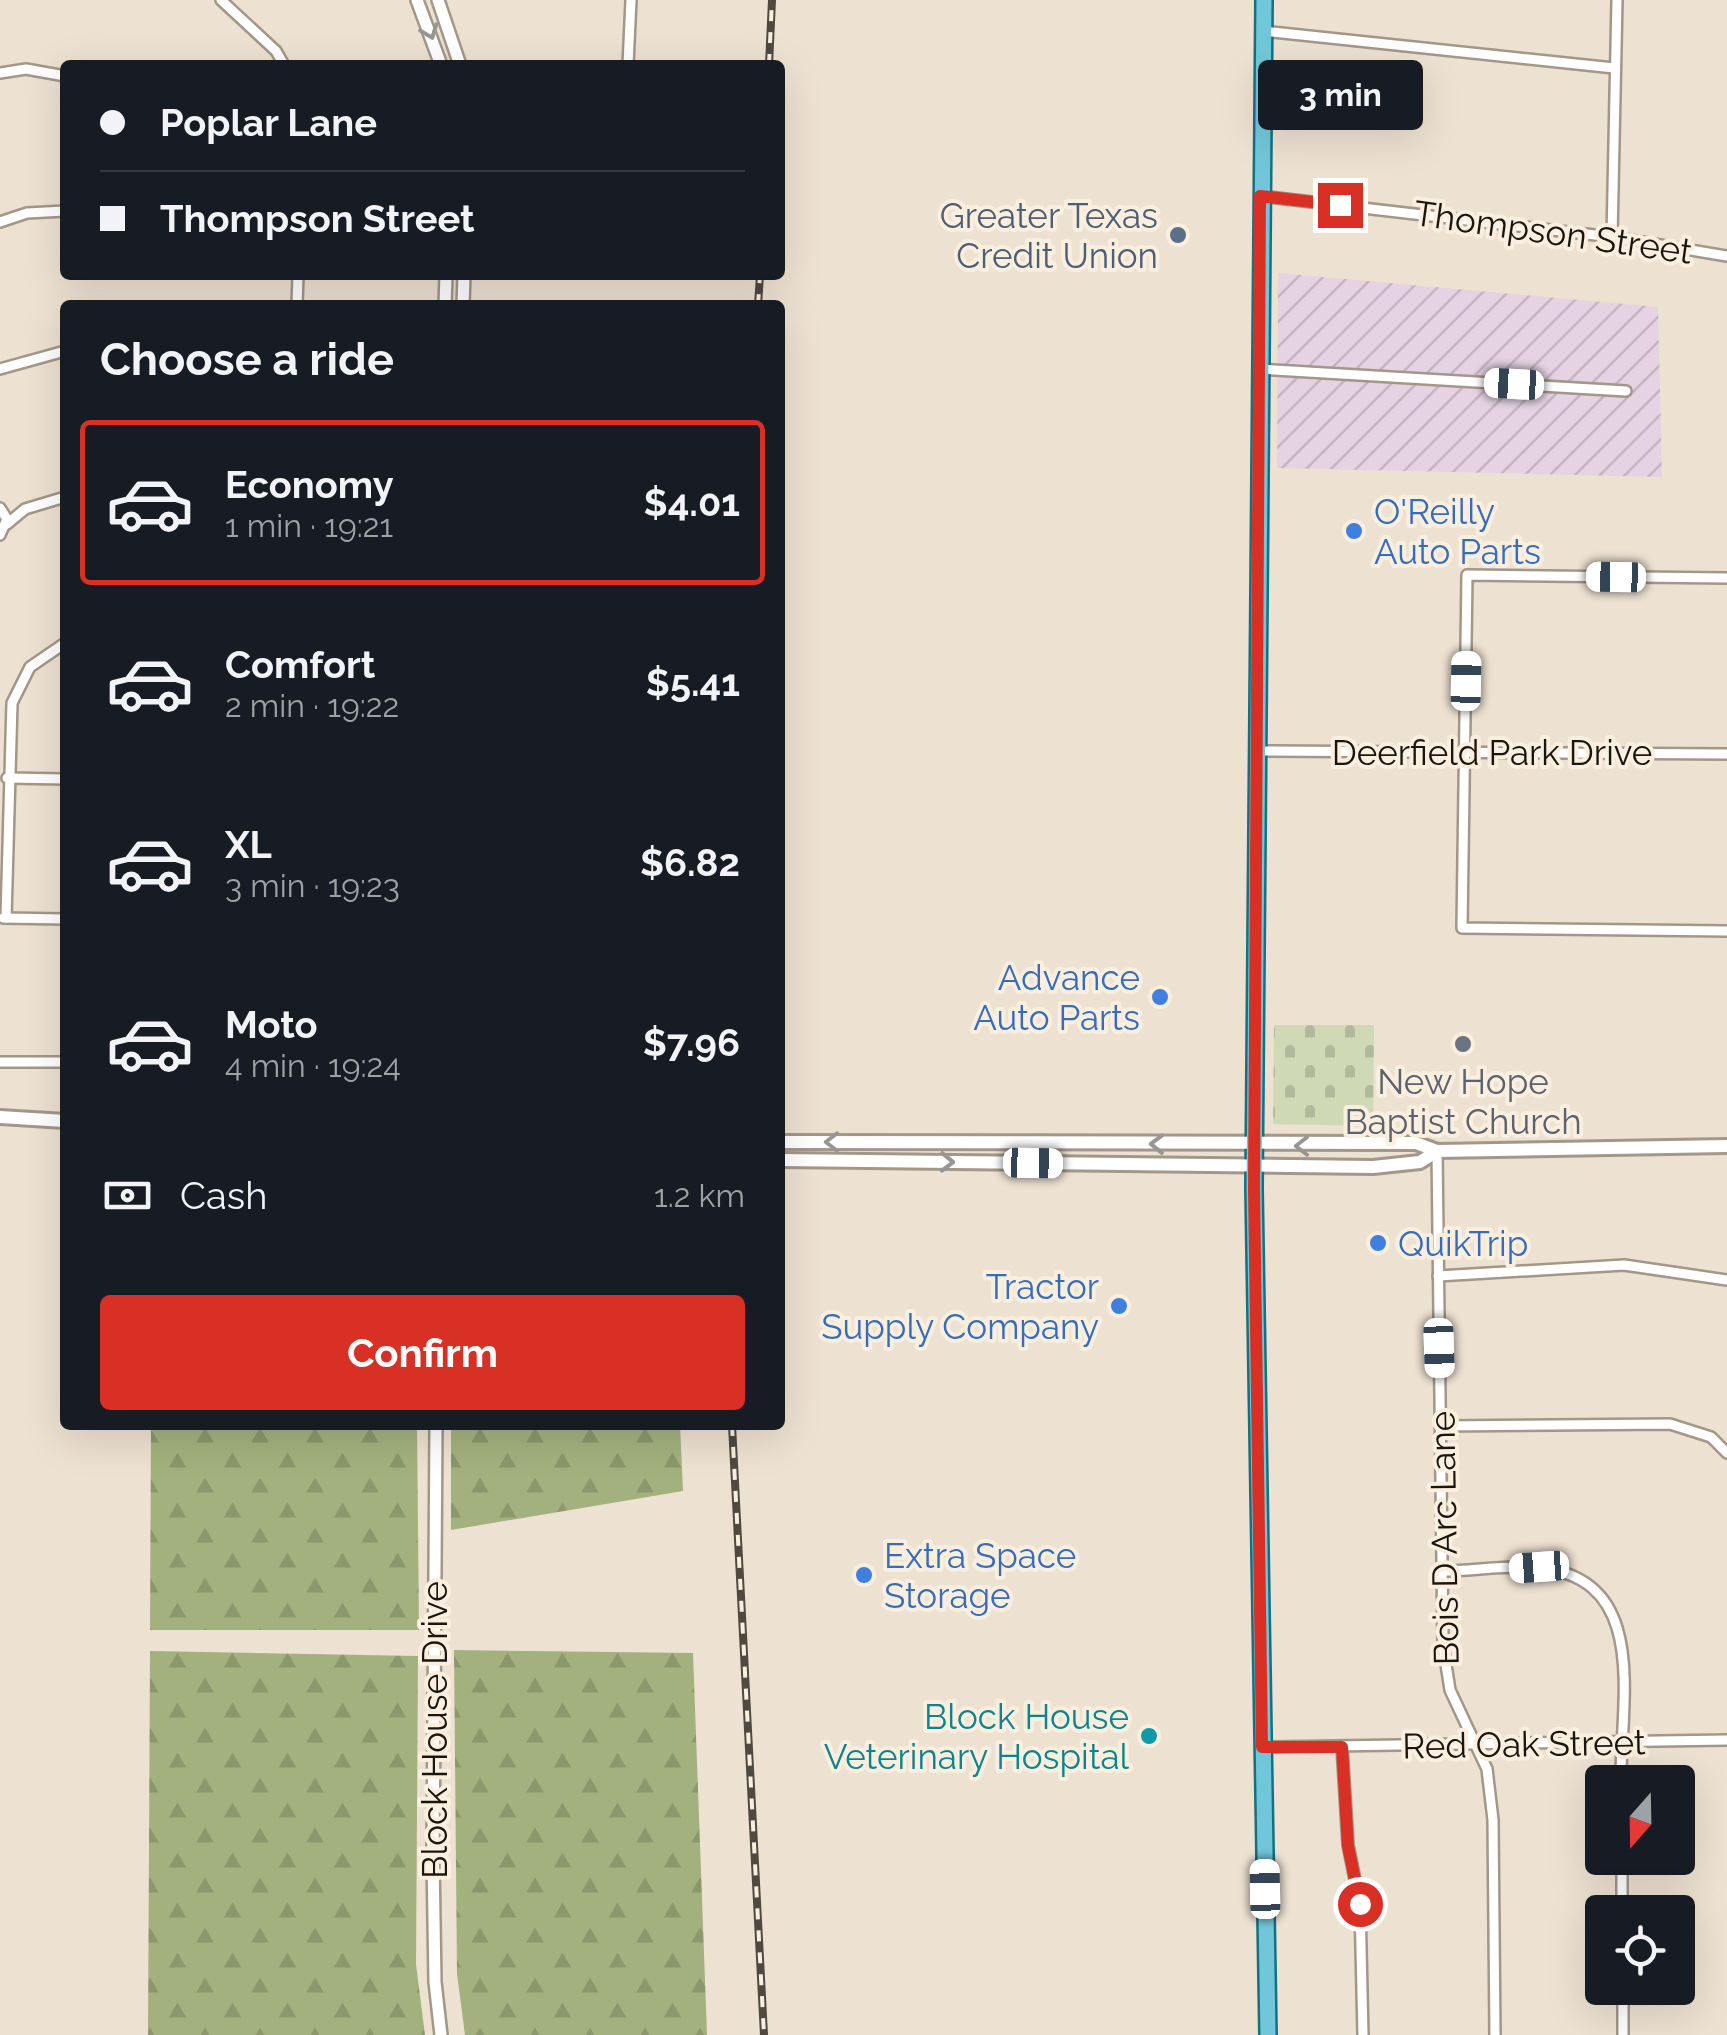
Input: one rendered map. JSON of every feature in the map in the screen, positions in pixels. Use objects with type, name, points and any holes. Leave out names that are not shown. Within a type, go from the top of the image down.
[{"type":"main road","points":[[1264,0],[1254,1168],[1268,2035]]},
{"type":"main road","points":[[0,1118],[60,1118]]},
{"type":"main road","points":[[785,1142],[1254,1146],[1416,1142],[1437,1151],[1727,1146]]},
{"type":"main road","points":[[785,1160],[1254,1168],[1420,1162],[1437,1151]]},
{"type":"street","points":[[221,0],[281,60]]},
{"type":"street","points":[[417,0],[439,60]]},
{"type":"street","points":[[438,0],[458,60]]},
{"type":"street","points":[[628,60],[632,0]]},
{"type":"street","points":[[1612,237],[1617,0]]},
{"type":"street","points":[[1263,32],[1614,68]]},
{"type":"street","points":[[0,73],[26,69],[60,75]]},
{"type":"street","name":"Thompson Street","points":[[1260,196],[1612,237],[1727,256]]},
{"type":"street","points":[[0,222],[27,213],[60,210]]},
{"type":"street","points":[[0,369],[60,352]]},
{"type":"street","points":[[1259,369],[1626,392]]},
{"type":"street","points":[[7,524],[0,508],[25,509],[60,498]]},
{"type":"street","points":[[0,534],[25,509]]},
{"type":"street","points":[[1727,578],[1467,575],[1462,928],[1727,931]]},
{"type":"street","points":[[60,646],[30,667],[18,686],[8,725],[3,918],[60,919]]},
{"type":"street","name":"Deerfield Park Drive","points":[[1256,752],[1727,754]]},
{"type":"street","points":[[7,778],[60,779]]},
{"type":"street","points":[[0,1062],[60,1062]]},
{"type":"street","name":"Bois D Arc Lane","points":[[1437,1151],[1445,1671],[1456,1706],[1488,1769],[1493,1820],[1494,2035]]},
{"type":"street","points":[[1438,1276],[1624,1265],[1727,1280]]},
{"type":"street","points":[[1442,1426],[1670,1424],[1711,1437],[1727,1452]]},
{"type":"street","name":"Block House Drive","points":[[436,1430],[433,1858],[435,1982],[442,2035]]},
{"type":"street","points":[[1442,1571],[1539,1567],[1573,1574],[1596,1588],[1615,1611],[1622,1638],[1621,1765]]},
{"type":"street","name":"Red Oak Street","points":[[1262,1747],[1727,1740]]},
{"type":"street","points":[[1342,1747],[1348,1846],[1360,1904],[1363,2035]]},
{"type":"street","points":[[1623,2005],[1623,2035]]},
{"type":"shaded area","points":[[1278,273],[1658,307],[1662,477],[1277,468]]},
{"type":"green space","points":[[1274,1025],[1374,1025],[1373,1126],[1273,1124]]},
{"type":"green space","points":[[151,1430],[417,1430],[419,1630],[150,1630]]},
{"type":"green space","points":[[451,1430],[680,1430],[683,1491],[451,1530]]},
{"type":"green space","points":[[454,1650],[693,1653],[707,2035],[465,2035],[457,1974]]},
{"type":"green space","points":[[150,1651],[418,1656],[416,1964],[425,2035],[148,2035]]},
{"type":"railway","points":[[769,60],[772,0]]},
{"type":"railway","points":[[758,300],[760,280]]},
{"type":"railway","points":[[732,1430],[764,2035]]},
{"type":"place","name":"Greater Texas Credit Union","points":[[1178,235]]},
{"type":"place","name":"O'Reilly Auto Parts","points":[[1354,531]]},
{"type":"place","name":"Advance Auto Parts","points":[[1160,997]]},
{"type":"place","name":"New Hope Baptist Church","points":[[1463,1044]]},
{"type":"place","name":"QuikTrip","points":[[1378,1243]]},
{"type":"place","name":"Tractor Supply Company","points":[[1119,1306]]},
{"type":"place","name":"Extra Space Storage","points":[[864,1575]]},
{"type":"place","name":"Block House Veterinary Hospital","points":[[1149,1736]]},
{"type":"route","points":[[1340,205],[1260,196],[1255,1332],[1262,1747],[1342,1747],[1348,1846],[1360,1904]]}]
